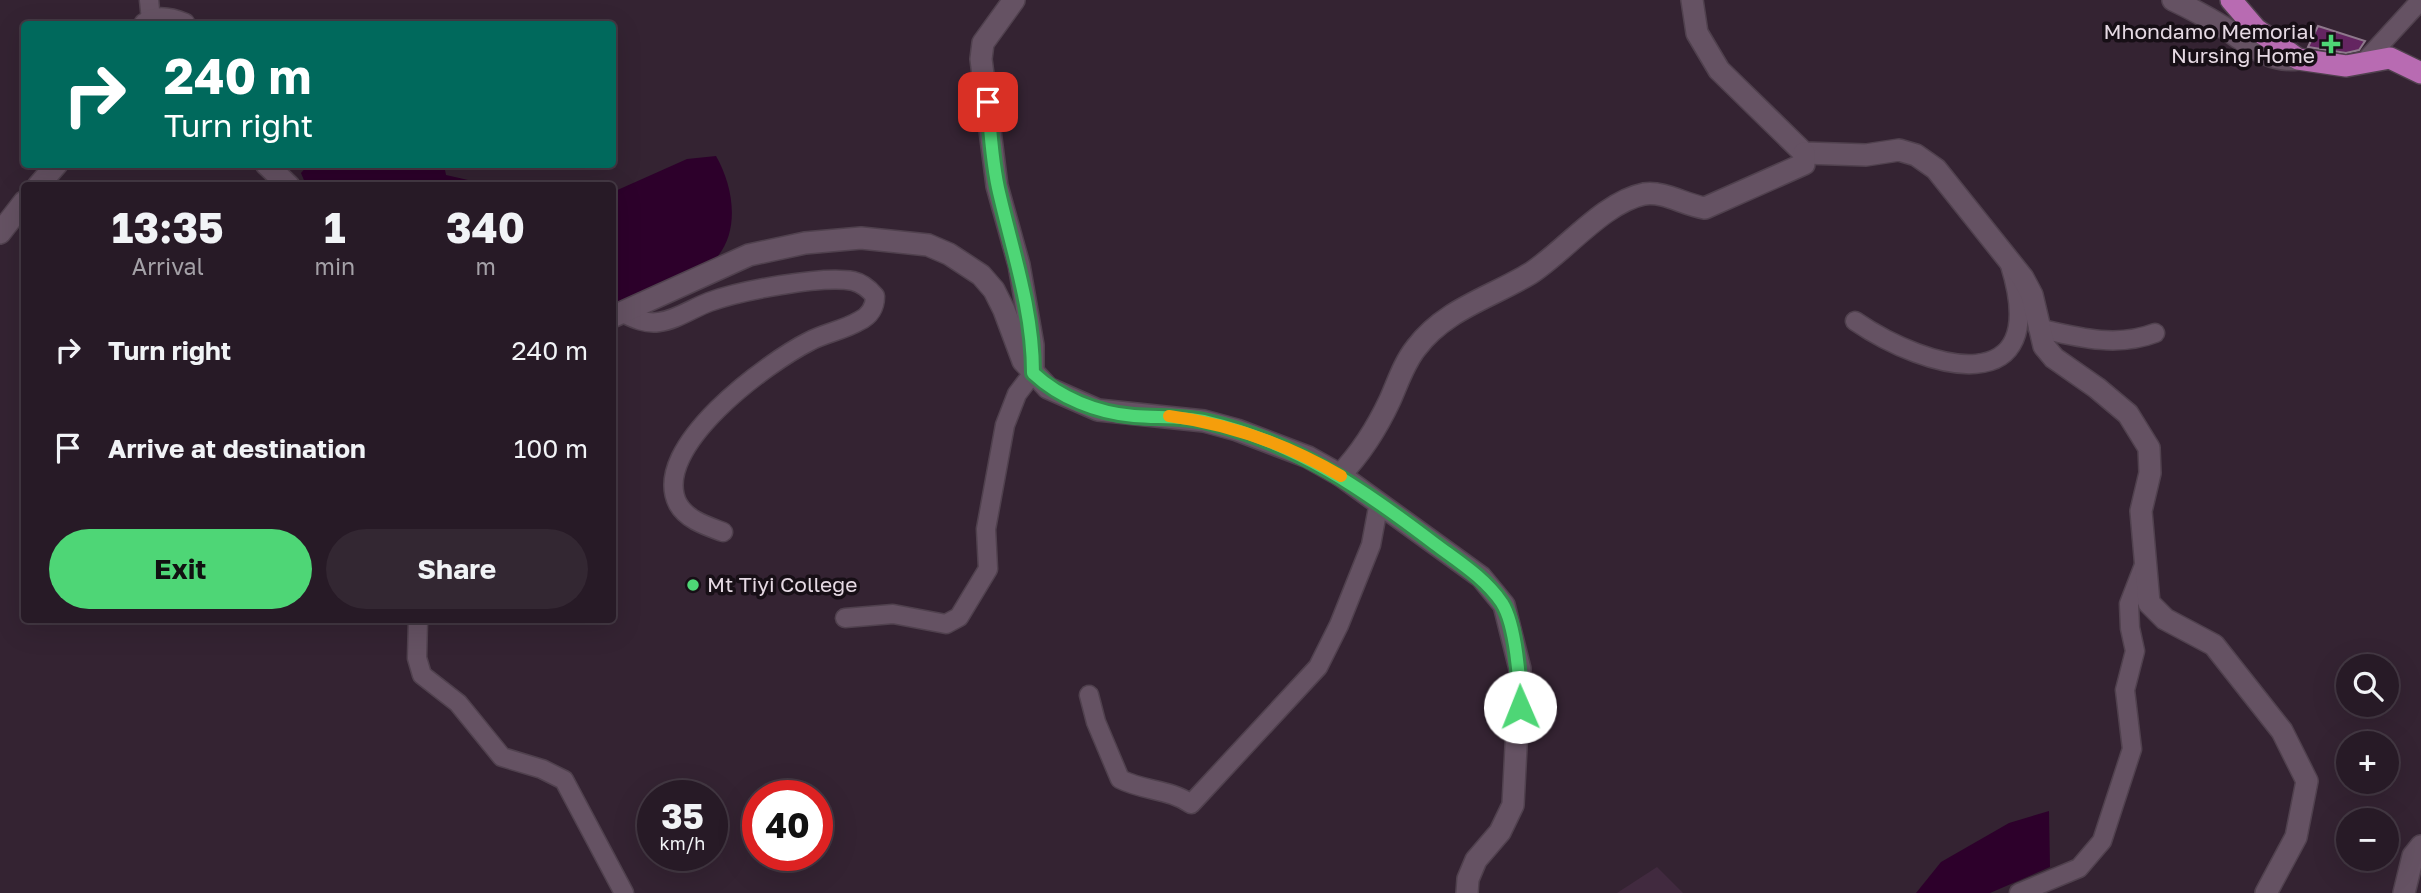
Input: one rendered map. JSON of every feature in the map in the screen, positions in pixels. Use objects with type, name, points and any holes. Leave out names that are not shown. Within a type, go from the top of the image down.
[{"type":"highway","points":[[2231,0],[2256,29],[2298,59],[2346,66],[2390,58],[2421,74]]},
{"type":"street","points":[[845,618],[893,614],[952,623],[959,617],[988,569],[986,529],[1004,425],[1017,394],[1033,373],[1033,345],[1019,265],[997,186],[981,59],[983,43],[1014,0]]},
{"type":"street","points":[[1692,0],[1697,33],[1719,70],[1804,153],[1866,155],[1899,150],[1916,155],[1936,169],[2009,260],[2032,295],[2044,346],[2054,358],[2128,414],[2149,448],[2150,473],[2141,511],[2150,603],[2165,619],[2214,645],[2282,731],[2306,781],[2297,837],[2266,893]]},
{"type":"street","points":[[2173,0],[2214,21],[2259,51],[2286,60],[2298,59]]},
{"type":"street","points":[[2365,61],[2421,0]]},
{"type":"street","points":[[148,15],[174,21]]},
{"type":"street","points":[[1340,475],[1359,454],[1374,429],[1416,347],[1431,330],[1458,310],[1531,272],[1620,202],[1644,194],[1663,194],[1705,208],[1804,164],[1804,153]]},
{"type":"street","points":[[41,182],[53,168]]},
{"type":"street","points":[[270,168],[285,182]]},
{"type":"street","points":[[0,233],[21,206]]},
{"type":"street","points":[[618,315],[749,255],[804,243],[861,237],[904,241],[949,254],[981,275],[994,290],[1023,361],[1048,388],[1098,410],[1134,416],[1180,417],[1226,427],[1308,457],[1340,475],[1481,577],[1504,606],[1520,669],[1513,805],[1500,832],[1476,860],[1468,879],[1467,893]]},
{"type":"street","points":[[1855,321],[1894,345],[1937,361],[1957,365],[1986,363],[2008,350],[2017,337],[2018,310],[2009,260]]},
{"type":"street","points":[[618,315],[646,323],[661,322],[712,301],[825,281],[851,280],[861,284],[875,296],[871,312],[860,321],[808,341],[763,372],[700,428],[684,449],[674,473],[673,486],[678,504],[687,515],[723,532]]},
{"type":"street","points":[[2038,328],[2096,340],[2124,342],[2155,332]]},
{"type":"street","points":[[1089,695],[1096,722],[1120,779],[1137,788],[1181,797],[1191,804],[1318,667],[1339,625],[1371,545],[1379,502]]},
{"type":"street","points":[[2020,893],[2079,867],[2102,841],[2132,749],[2125,690],[2135,651],[2129,616],[2137,578],[2147,559]]},
{"type":"street","points":[[418,623],[417,657],[422,674],[458,703],[502,757],[542,769],[564,780],[624,893]]},
{"type":"street","points":[[2404,893],[2413,856],[2421,846]]},
{"type":"shaded area","points":[[716,156],[723,169],[732,213],[726,242],[719,255],[708,266],[616,315],[616,191],[687,159]]},
{"type":"shaded area","points":[[305,168],[445,168],[446,175],[477,182],[305,182],[301,173]]},
{"type":"shaded area","points":[[2049,811],[2050,867],[1990,893],[1916,893],[1941,862],[2009,823]]},
{"type":"shaded area","points":[[1657,867],[1683,893],[1617,893]]},
{"type":"building","points":[[2318,26],[2365,41],[2359,50],[2346,53],[2308,47]]},
{"type":"slow traffic","points":[[1169,416],[1204,421],[1237,430],[1308,457],[1341,476]]},
{"type":"place","name":"Mhondamo Memorial Nursing Home","points":[[2331,44]]},
{"type":"place","name":"Mt Tiyi College","points":[[693,585]]},
{"type":"route","points":[[988,102],[990,141],[997,186],[1019,265],[1033,345],[1033,373],[1048,388],[1098,410],[1134,416],[1168,416],[1221,425],[1308,457],[1340,475],[1481,577],[1504,606],[1520,669],[1520,707]]}]
